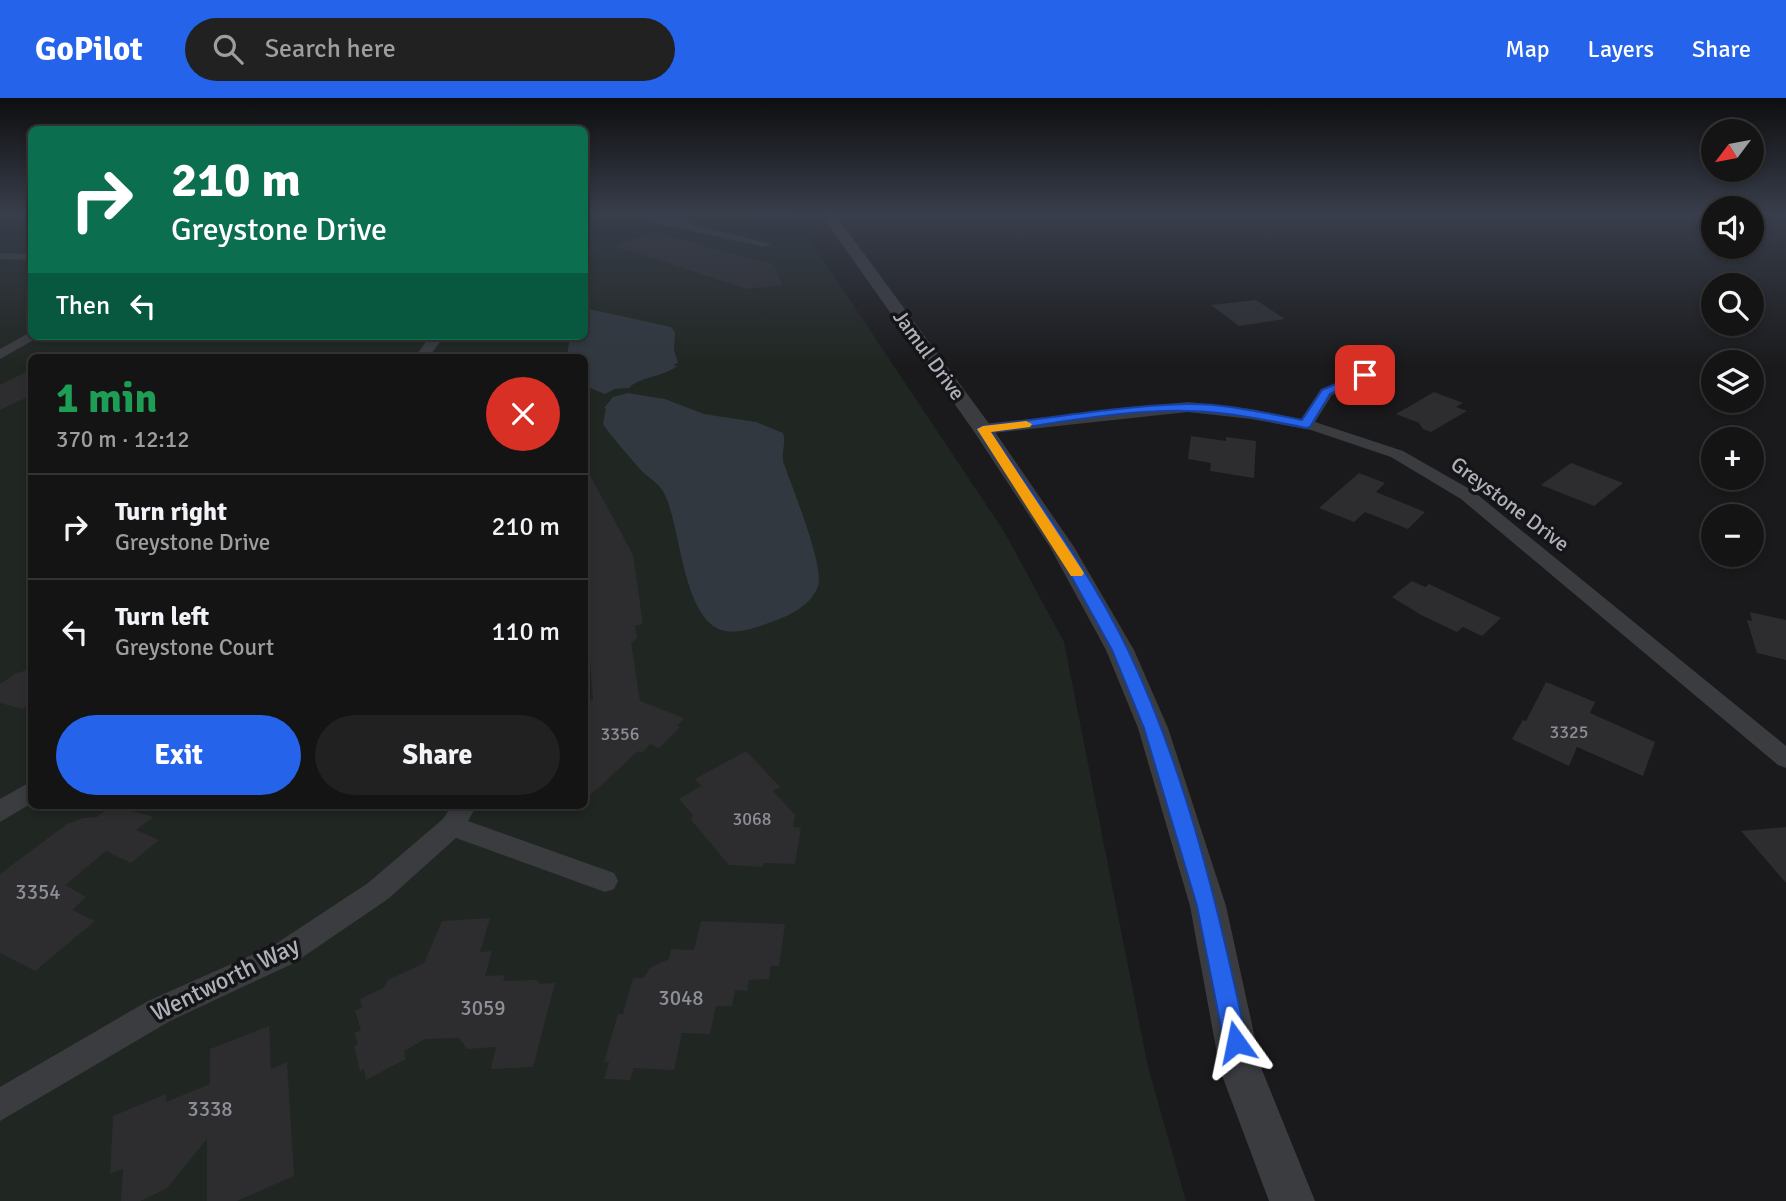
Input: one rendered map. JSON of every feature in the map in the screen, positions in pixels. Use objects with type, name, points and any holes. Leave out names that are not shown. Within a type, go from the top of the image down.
[{"type":"street","name":"Jamul Drive","points":[[864,264],[983,429],[1068,559],[1120,650],[1153,728],[1208,906],[1241,1069],[1293,1201]]},
{"type":"street","points":[[0,355],[28,339]]},
{"type":"street","points":[[1306,425],[1326,392],[1385,367]]},
{"type":"street","name":"Greystone Drive","points":[[983,429],[1188,407],[1251,414],[1306,425],[1355,438],[1397,454],[1467,495],[1786,759]]},
{"type":"street","points":[[0,812],[28,793]]},
{"type":"street","points":[[459,816],[605,881]]},
{"type":"street","name":"Wentworth Way","points":[[0,1105],[159,1011],[284,954],[378,891],[459,816]]},
{"type":"shaded area","points":[[0,264],[28,264],[28,340],[588,340],[588,264],[826,264],[1005,533],[1064,642],[1148,1067],[1186,1201],[0,1201]]},
{"type":"shaded area","points":[[588,309],[671,327],[675,332],[674,350],[678,363],[665,373],[639,381],[629,388],[615,389],[605,394],[588,387],[588,354],[567,354],[569,340],[588,340]]},
{"type":"shaded area","points":[[628,393],[665,399],[704,414],[756,422],[783,433],[783,460],[812,545],[819,576],[814,594],[802,607],[751,629],[730,632],[718,629],[702,614],[688,583],[666,497],[603,424],[604,408],[613,397]]},
{"type":"building","points":[[672,264],[774,265],[782,285],[747,289]]},
{"type":"building","points":[[1256,300],[1285,319],[1239,326],[1211,305]]},
{"type":"building","points":[[28,371],[28,397],[0,410],[0,385]]},
{"type":"building","points":[[1434,392],[1463,403],[1456,407],[1467,411],[1431,432],[1423,429],[1419,423],[1396,414]]},
{"type":"building","points":[[1191,436],[1226,441],[1226,437],[1256,441],[1254,478],[1210,471],[1211,463],[1188,459]]},
{"type":"building","points":[[1571,463],[1623,483],[1594,506],[1541,485]]},
{"type":"building","points":[[588,471],[633,555],[643,624],[635,626],[637,638],[631,643],[640,701],[684,718],[677,726],[680,727],[659,748],[650,744],[642,753],[638,751],[588,797],[588,701],[593,700],[589,647]]},
{"type":"building","points":[[1359,473],[1385,483],[1376,492],[1425,512],[1408,529],[1365,512],[1354,522],[1319,508]]},
{"type":"building","points":[[1412,581],[1425,587],[1429,584],[1501,618],[1482,636],[1463,627],[1457,632],[1392,597]]},
{"type":"building","points":[[1750,612],[1786,620],[1786,660],[1757,653],[1747,620],[1752,621]]},
{"type":"building","points":[[28,670],[28,705],[22,709],[0,703],[0,684],[16,673]]},
{"type":"building","points":[[1546,682],[1595,702],[1590,713],[1655,742],[1643,776],[1577,747],[1569,766],[1512,739],[1523,720],[1526,721]]},
{"type":"building","points":[[746,751],[780,787],[773,791],[795,815],[793,827],[801,828],[795,864],[763,863],[763,867],[729,865],[691,820],[693,815],[679,799],[701,786],[695,779]]},
{"type":"building","points":[[107,809],[126,809],[153,817],[136,830],[159,840],[131,863],[106,851],[65,885],[86,897],[72,910],[95,921],[35,971],[0,953],[0,874],[67,824],[83,818],[97,817]]},
{"type":"building","points":[[1786,827],[1786,883],[1741,831]]},
{"type":"building","points":[[490,918],[480,952],[492,951],[485,976],[505,975],[503,981],[537,980],[540,984],[555,983],[533,1067],[491,1069],[496,1047],[467,1049],[459,1038],[425,1039],[404,1051],[406,1059],[366,1080],[364,1069],[360,1071],[354,1046],[358,1044],[354,1033],[361,1030],[355,1011],[362,1007],[360,999],[383,988],[388,980],[424,963],[442,921]]},
{"type":"building","points":[[701,921],[785,924],[779,966],[771,966],[769,979],[749,980],[747,991],[735,990],[732,1006],[716,1006],[710,1034],[682,1033],[674,1070],[634,1068],[630,1080],[604,1079],[609,1062],[604,1062],[618,1014],[623,1014],[633,978],[644,978],[650,968],[669,959],[671,949],[694,950]]},
{"type":"building","points":[[269,1026],[271,1069],[287,1062],[294,1176],[237,1201],[207,1201],[207,1139],[166,1189],[140,1201],[121,1201],[123,1169],[110,1174],[113,1116],[166,1094],[166,1102],[210,1084],[210,1049]]},
{"type":"slow traffic","points":[[1026,424],[983,429],[1077,573]]},
{"type":"route","points":[[1236,1042],[1208,906],[1153,728],[1120,650],[1062,547],[983,429],[1188,407],[1251,414],[1306,425],[1326,392],[1365,375]]}]
